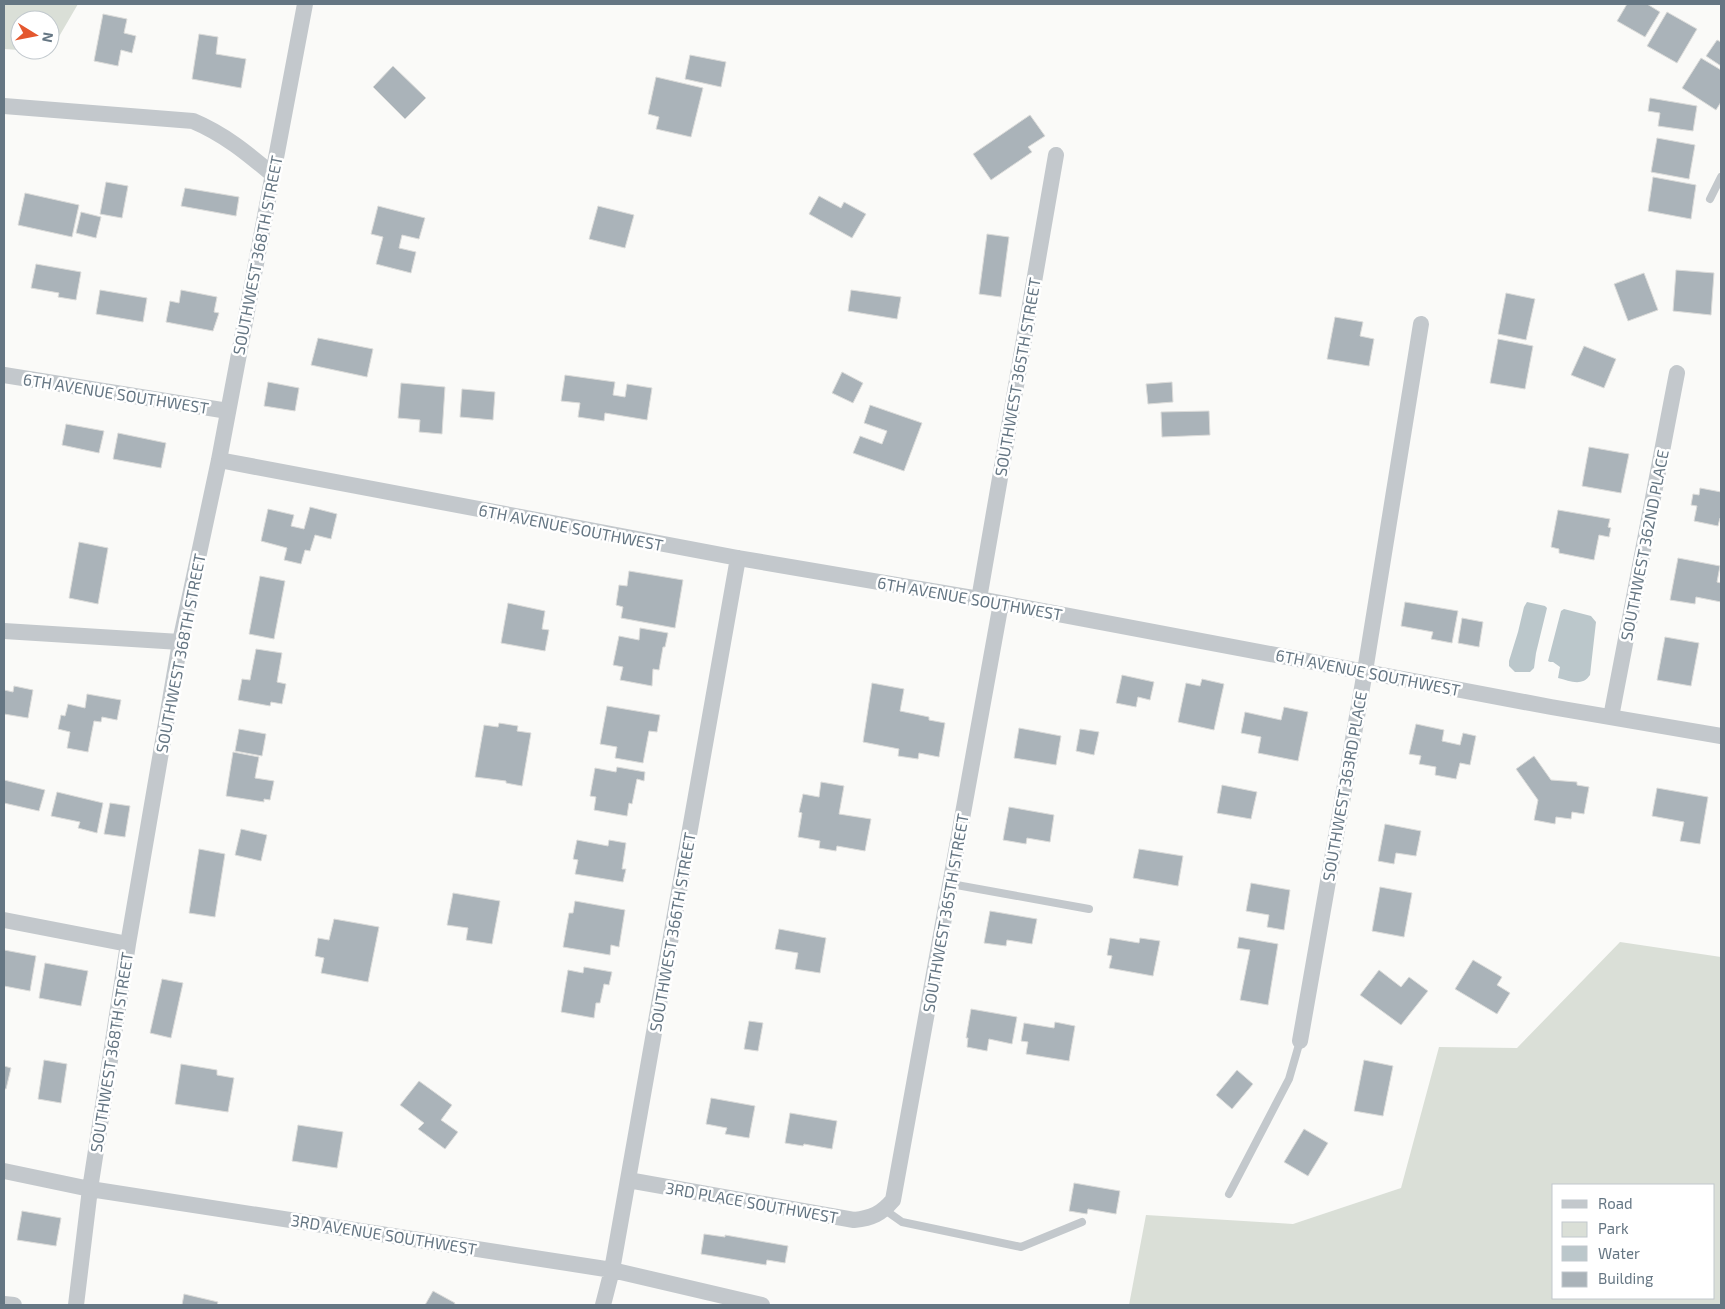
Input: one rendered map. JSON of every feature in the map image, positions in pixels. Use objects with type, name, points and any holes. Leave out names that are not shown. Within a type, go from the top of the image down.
[{"type":"street","name":"SOUTHWEST 368TH STREET","points":[[76,1305],[90,1189],[128,944],[180,642],[219,460],[305,4]]},
{"type":"street","points":[[4,106],[193,121],[214,130],[273,174]]},
{"type":"street","name":"SOUTHWEST 365TH STREET","points":[[979,599],[1056,156]]},
{"type":"street","name":"SOUTHWEST 363RD PLACE","points":[[1300,1041],[1365,671],[1421,324]]},
{"type":"street","name":"SOUTHWEST 362ND PLACE","points":[[1611,717],[1676,373]]},
{"type":"street","name":"6TH AVENUE SOUTHWEST","points":[[4,375],[228,411]]},
{"type":"street","name":"6TH AVENUE SOUTHWEST","points":[[219,460],[738,558],[979,599],[1721,736]]},
{"type":"street","name":"SOUTHWEST 366TH STREET","points":[[603,1305],[612,1270],[738,558]]},
{"type":"street","name":"SOUTHWEST 365TH STREET","points":[[880,1213],[893,1200],[896,1188],[1001,603]]},
{"type":"street","points":[[4,631],[180,642]]},
{"type":"street","points":[[4,920],[128,944]]},
{"type":"street","name":"3RD AVENUE SOUTHWEST","points":[[4,1171],[90,1189],[612,1270],[762,1305]]},
{"type":"street","name":"3RD PLACE SOUTHWEST","points":[[628,1180],[854,1220],[865,1219],[880,1213]]},
{"type":"street","points":[[4,1304],[14,1305]]},
{"type":"lane","points":[[1710,200],[1721,177]]},
{"type":"lane","points":[[950,884],[1090,909]]},
{"type":"lane","points":[[1229,1194],[1289,1079],[1300,1041]]},
{"type":"lane","points":[[880,1213],[902,1222],[1022,1247],[1082,1222]]},
{"type":"green space","points":[[4,4],[78,4],[60,35],[60,10],[10,10],[10,49],[4,49]]},
{"type":"green space","points":[[1620,942],[1721,957],[1721,1305],[1129,1305],[1146,1215],[1293,1224],[1401,1188],[1439,1047],[1517,1048]]},
{"type":"water","points":[[1527,602],[1547,608],[1534,668],[1530,672],[1515,672],[1509,666],[1509,661]]},
{"type":"water","points":[[1564,609],[1591,616],[1596,622],[1590,675],[1587,679],[1580,682],[1571,682],[1558,678],[1560,667],[1548,661],[1561,611]]},
{"type":"building","points":[[1627,4],[1647,4],[1660,12],[1645,37],[1617,21]]},
{"type":"building","points":[[1667,12],[1697,29],[1677,63],[1647,46]]},
{"type":"building","points":[[103,14],[127,19],[124,33],[136,36],[132,53],[121,50],[118,66],[94,61]]},
{"type":"building","points":[[199,34],[218,37],[216,54],[246,59],[241,88],[192,79]]},
{"type":"building","points":[[1717,40],[1721,42],[1721,66],[1706,56]]},
{"type":"building","points":[[690,55],[726,62],[721,87],[685,79]]},
{"type":"building","points":[[1701,58],[1721,70],[1721,102],[1716,110],[1682,88]]},
{"type":"building","points":[[393,66],[426,98],[405,119],[373,87]]},
{"type":"building","points":[[656,77],[703,88],[691,137],[656,129],[659,117],[648,114]]},
{"type":"building","points":[[1650,98],[1697,106],[1693,131],[1658,126],[1660,113],[1648,111]]},
{"type":"building","points":[[1030,115],[1045,136],[1028,147],[1032,152],[991,180],[973,154]]},
{"type":"building","points":[[1657,138],[1695,145],[1689,179],[1651,172]]},
{"type":"building","points":[[1653,177],[1696,185],[1691,219],[1648,211]]},
{"type":"building","points":[[106,182],[128,186],[122,218],[100,214]]},
{"type":"building","points":[[185,188],[239,197],[236,216],[181,206]]},
{"type":"building","points":[[25,193],[79,205],[72,237],[18,225]]},
{"type":"building","points":[[819,196],[841,208],[844,202],[866,214],[852,238],[809,214]]},
{"type":"building","points":[[378,206],[425,218],[419,239],[402,235],[399,248],[416,252],[411,273],[376,264],[383,237],[371,234]]},
{"type":"building","points":[[598,206],[634,215],[625,248],[589,239]]},
{"type":"building","points":[[81,212],[101,217],[96,238],[76,233]]},
{"type":"building","points":[[987,234],[1009,237],[1001,297],[979,294]]},
{"type":"building","points":[[36,264],[81,272],[76,300],[58,297],[59,293],[31,288]]},
{"type":"building","points":[[1676,270],[1714,273],[1711,315],[1673,311]]},
{"type":"building","points":[[1644,273],[1658,310],[1628,321],[1614,284]]},
{"type":"building","points":[[100,290],[147,298],[143,322],[96,314]]},
{"type":"building","points":[[181,290],[217,297],[214,312],[219,313],[213,331],[166,322],[170,301],[179,303]]},
{"type":"building","points":[[851,290],[901,297],[897,319],[848,311]]},
{"type":"building","points":[[1506,293],[1535,299],[1526,340],[1498,334]]},
{"type":"building","points":[[1335,317],[1363,322],[1360,336],[1374,339],[1369,366],[1327,359]]},
{"type":"building","points":[[318,338],[373,349],[367,377],[311,365]]},
{"type":"building","points":[[1498,339],[1533,346],[1525,389],[1490,383]]},
{"type":"building","points":[[1584,346],[1616,359],[1604,388],[1571,375]]},
{"type":"building","points":[[842,372],[863,383],[853,403],[832,393]]},
{"type":"building","points":[[565,375],[615,382],[613,395],[625,397],[627,384],[652,388],[647,420],[605,413],[604,421],[578,417],[580,403],[561,401]]},
{"type":"building","points":[[268,382],[299,388],[295,411],[264,406]]},
{"type":"building","points":[[1172,382],[1173,402],[1148,404],[1146,384]]},
{"type":"building","points":[[401,383],[445,387],[442,434],[419,432],[420,420],[398,418]]},
{"type":"building","points":[[462,389],[495,392],[493,420],[460,417]]},
{"type":"building","points":[[870,405],[922,423],[904,471],[853,453],[860,436],[882,444],[887,431],[864,423]]},
{"type":"building","points":[[1209,411],[1210,435],[1162,437],[1161,412]]},
{"type":"building","points":[[66,424],[104,431],[99,453],[62,445]]},
{"type":"building","points":[[118,433],[166,443],[161,468],[113,459]]},
{"type":"building","points":[[1589,447],[1629,454],[1621,493],[1582,486]]},
{"type":"building","points":[[1700,488],[1721,492],[1721,518],[1718,526],[1694,521],[1697,506],[1691,505],[1693,494],[1699,495]]},
{"type":"building","points":[[310,507],[337,514],[331,539],[315,535],[310,551],[305,550],[301,564],[284,560],[287,548],[261,541],[268,509],[294,515],[291,526],[304,529]]},
{"type":"building","points":[[1558,510],[1610,519],[1608,527],[1611,528],[1609,537],[1599,535],[1594,560],[1559,553],[1559,549],[1551,547]]},
{"type":"building","points":[[79,542],[108,548],[98,604],[69,598]]},
{"type":"building","points":[[1678,558],[1720,566],[1717,582],[1721,583],[1721,602],[1696,597],[1695,604],[1670,600]]},
{"type":"building","points":[[629,571],[683,580],[675,628],[621,618],[623,607],[616,605],[619,585],[627,586]]},
{"type":"building","points":[[260,576],[285,581],[274,639],[249,634]]},
{"type":"building","points":[[1405,602],[1458,611],[1452,643],[1431,639],[1433,632],[1401,626]]},
{"type":"building","points":[[508,603],[545,611],[542,629],[549,630],[545,651],[501,643]]},
{"type":"building","points":[[1462,618],[1483,622],[1479,647],[1458,643]]},
{"type":"building","points":[[640,628],[668,633],[665,647],[663,647],[659,670],[653,669],[652,686],[620,680],[623,667],[613,665],[619,636],[639,640]]},
{"type":"building","points":[[1665,637],[1699,643],[1691,686],[1657,680]]},
{"type":"building","points":[[256,649],[282,653],[277,682],[286,684],[282,704],[271,702],[270,706],[238,700],[242,679],[250,680]]},
{"type":"building","points":[[1122,675],[1154,682],[1150,700],[1138,697],[1136,707],[1116,703]]},
{"type":"building","points":[[1202,679],[1224,684],[1214,730],[1178,722],[1186,683],[1200,686]]},
{"type":"building","points":[[872,683],[904,689],[900,711],[929,717],[929,720],[945,723],[939,757],[919,753],[918,759],[898,756],[899,749],[863,742]]},
{"type":"building","points":[[14,686],[33,690],[28,718],[4,714],[4,690],[13,692]]},
{"type":"building","points":[[87,694],[121,700],[117,720],[102,717],[101,722],[94,721],[88,752],[67,748],[70,732],[58,729],[61,715],[65,716],[68,704],[85,708]]},
{"type":"building","points":[[607,706],[660,715],[657,732],[649,731],[643,763],[615,758],[617,747],[600,744]]},
{"type":"building","points":[[1284,707],[1308,712],[1298,761],[1258,753],[1261,737],[1241,733],[1245,712],[1281,720]]},
{"type":"building","points":[[499,723],[518,726],[517,731],[531,733],[522,786],[506,783],[506,781],[475,777],[484,725],[498,727]]},
{"type":"building","points":[[1416,724],[1444,730],[1442,741],[1460,745],[1463,733],[1476,736],[1470,765],[1460,763],[1456,779],[1435,775],[1436,767],[1419,764],[1421,756],[1409,754]]},
{"type":"building","points":[[1019,728],[1061,736],[1056,765],[1014,758]]},
{"type":"building","points":[[239,729],[266,734],[262,756],[235,751]]},
{"type":"building","points":[[1080,729],[1099,732],[1094,755],[1076,751]]},
{"type":"building","points":[[233,752],[259,757],[255,778],[274,781],[270,800],[264,799],[264,802],[226,796]]},
{"type":"building","points":[[1534,756],[1551,780],[1577,782],[1577,785],[1589,787],[1584,814],[1572,812],[1571,819],[1556,817],[1555,824],[1534,820],[1538,800],[1516,769]]},
{"type":"building","points":[[617,767],[645,772],[644,781],[637,779],[632,804],[629,803],[627,816],[594,810],[596,797],[590,796],[595,768],[616,772]]},
{"type":"building","points":[[4,780],[45,790],[39,811],[4,803]]},
{"type":"building","points":[[821,782],[844,786],[839,814],[871,819],[865,851],[837,846],[836,851],[819,848],[820,841],[798,837],[802,813],[799,812],[803,794],[819,797]]},
{"type":"building","points":[[1222,785],[1257,792],[1251,819],[1217,813]]},
{"type":"building","points":[[1657,788],[1708,797],[1700,844],[1680,841],[1684,822],[1652,816]]},
{"type":"building","points":[[57,792],[103,803],[97,833],[78,828],[80,822],[51,816]]},
{"type":"building","points":[[110,803],[130,806],[125,837],[104,834]]},
{"type":"building","points":[[1009,807],[1054,815],[1050,842],[1027,838],[1026,844],[1003,840]]},
{"type":"building","points":[[1385,824],[1421,831],[1416,856],[1396,853],[1394,864],[1378,861]]},
{"type":"building","points":[[241,829],[267,835],[261,861],[235,855]]},
{"type":"building","points":[[577,840],[608,846],[609,840],[626,843],[622,869],[626,869],[623,882],[575,874],[578,860],[573,859]]},
{"type":"building","points":[[199,849],[225,854],[215,917],[189,913]]},
{"type":"building","points":[[1139,849],[1183,856],[1178,886],[1133,878]]},
{"type":"building","points":[[1251,883],[1290,890],[1284,930],[1267,927],[1269,915],[1246,911]]},
{"type":"building","points":[[1380,887],[1412,893],[1404,937],[1372,931]]},
{"type":"building","points":[[453,893],[500,901],[492,944],[466,940],[468,928],[447,925]]},
{"type":"building","points":[[575,901],[625,910],[619,947],[611,945],[610,955],[563,947],[569,913],[573,913]]},
{"type":"building","points":[[990,911],[1037,919],[1032,944],[1007,940],[1006,946],[984,943]]},
{"type":"building","points":[[334,919],[379,927],[368,982],[321,973],[324,958],[315,956],[318,938],[329,940]]},
{"type":"building","points":[[779,929],[826,938],[820,973],[795,969],[798,953],[775,949]]},
{"type":"building","points":[[1239,937],[1278,944],[1268,1005],[1240,1000],[1250,950],[1237,948]]},
{"type":"building","points":[[1110,938],[1139,943],[1140,938],[1160,941],[1153,976],[1109,968],[1112,956],[1107,955]]},
{"type":"building","points":[[4,950],[36,956],[30,991],[4,986]]},
{"type":"building","points":[[1473,960],[1502,977],[1497,985],[1510,993],[1497,1014],[1455,989]]},
{"type":"building","points":[[45,963],[88,971],[81,1006],[39,998]]},
{"type":"building","points":[[584,967],[612,972],[609,985],[604,984],[600,1003],[596,1003],[594,1018],[561,1012],[568,970],[583,973]]},
{"type":"building","points":[[1379,970],[1401,987],[1409,977],[1428,991],[1401,1025],[1360,995]]},
{"type":"building","points":[[162,979],[183,983],[171,1038],[150,1033]]},
{"type":"building","points":[[971,1009],[1017,1017],[1012,1044],[989,1039],[987,1051],[967,1047],[968,1038],[966,1038]]},
{"type":"building","points":[[749,1021],[763,1023],[758,1051],[744,1049]]},
{"type":"building","points":[[1055,1022],[1075,1026],[1069,1061],[1026,1054],[1028,1042],[1021,1041],[1024,1023],[1054,1028]]},
{"type":"building","points":[[44,1060],[67,1064],[61,1103],[38,1099]]},
{"type":"building","points":[[1364,1060],[1393,1066],[1383,1116],[1354,1111]]},
{"type":"building","points":[[181,1064],[217,1070],[217,1075],[234,1078],[228,1112],[175,1104]]},
{"type":"building","points":[[4,1066],[11,1068],[6,1089],[4,1089]]},
{"type":"building","points":[[1237,1070],[1253,1084],[1232,1109],[1216,1095]]},
{"type":"building","points":[[419,1081],[452,1105],[441,1120],[458,1132],[445,1149],[418,1129],[424,1123],[400,1105]]},
{"type":"building","points":[[711,1098],[755,1106],[749,1138],[725,1134],[727,1128],[706,1124]]},
{"type":"building","points":[[790,1113],[837,1121],[832,1149],[785,1143]]},
{"type":"building","points":[[298,1125],[343,1132],[337,1168],[292,1161]]},
{"type":"building","points":[[1304,1129],[1328,1143],[1308,1176],[1284,1162]]},
{"type":"building","points":[[1074,1183],[1120,1191],[1116,1214],[1088,1209],[1087,1214],[1069,1211]]},
{"type":"building","points":[[22,1211],[61,1218],[56,1246],[17,1240]]},
{"type":"building","points":[[704,1234],[725,1237],[725,1235],[788,1246],[785,1263],[767,1260],[766,1265],[701,1254]]},
{"type":"building","points":[[433,1291],[455,1303],[454,1305],[425,1305]]},
{"type":"building","points":[[184,1294],[218,1302],[217,1305],[182,1305]]}]
